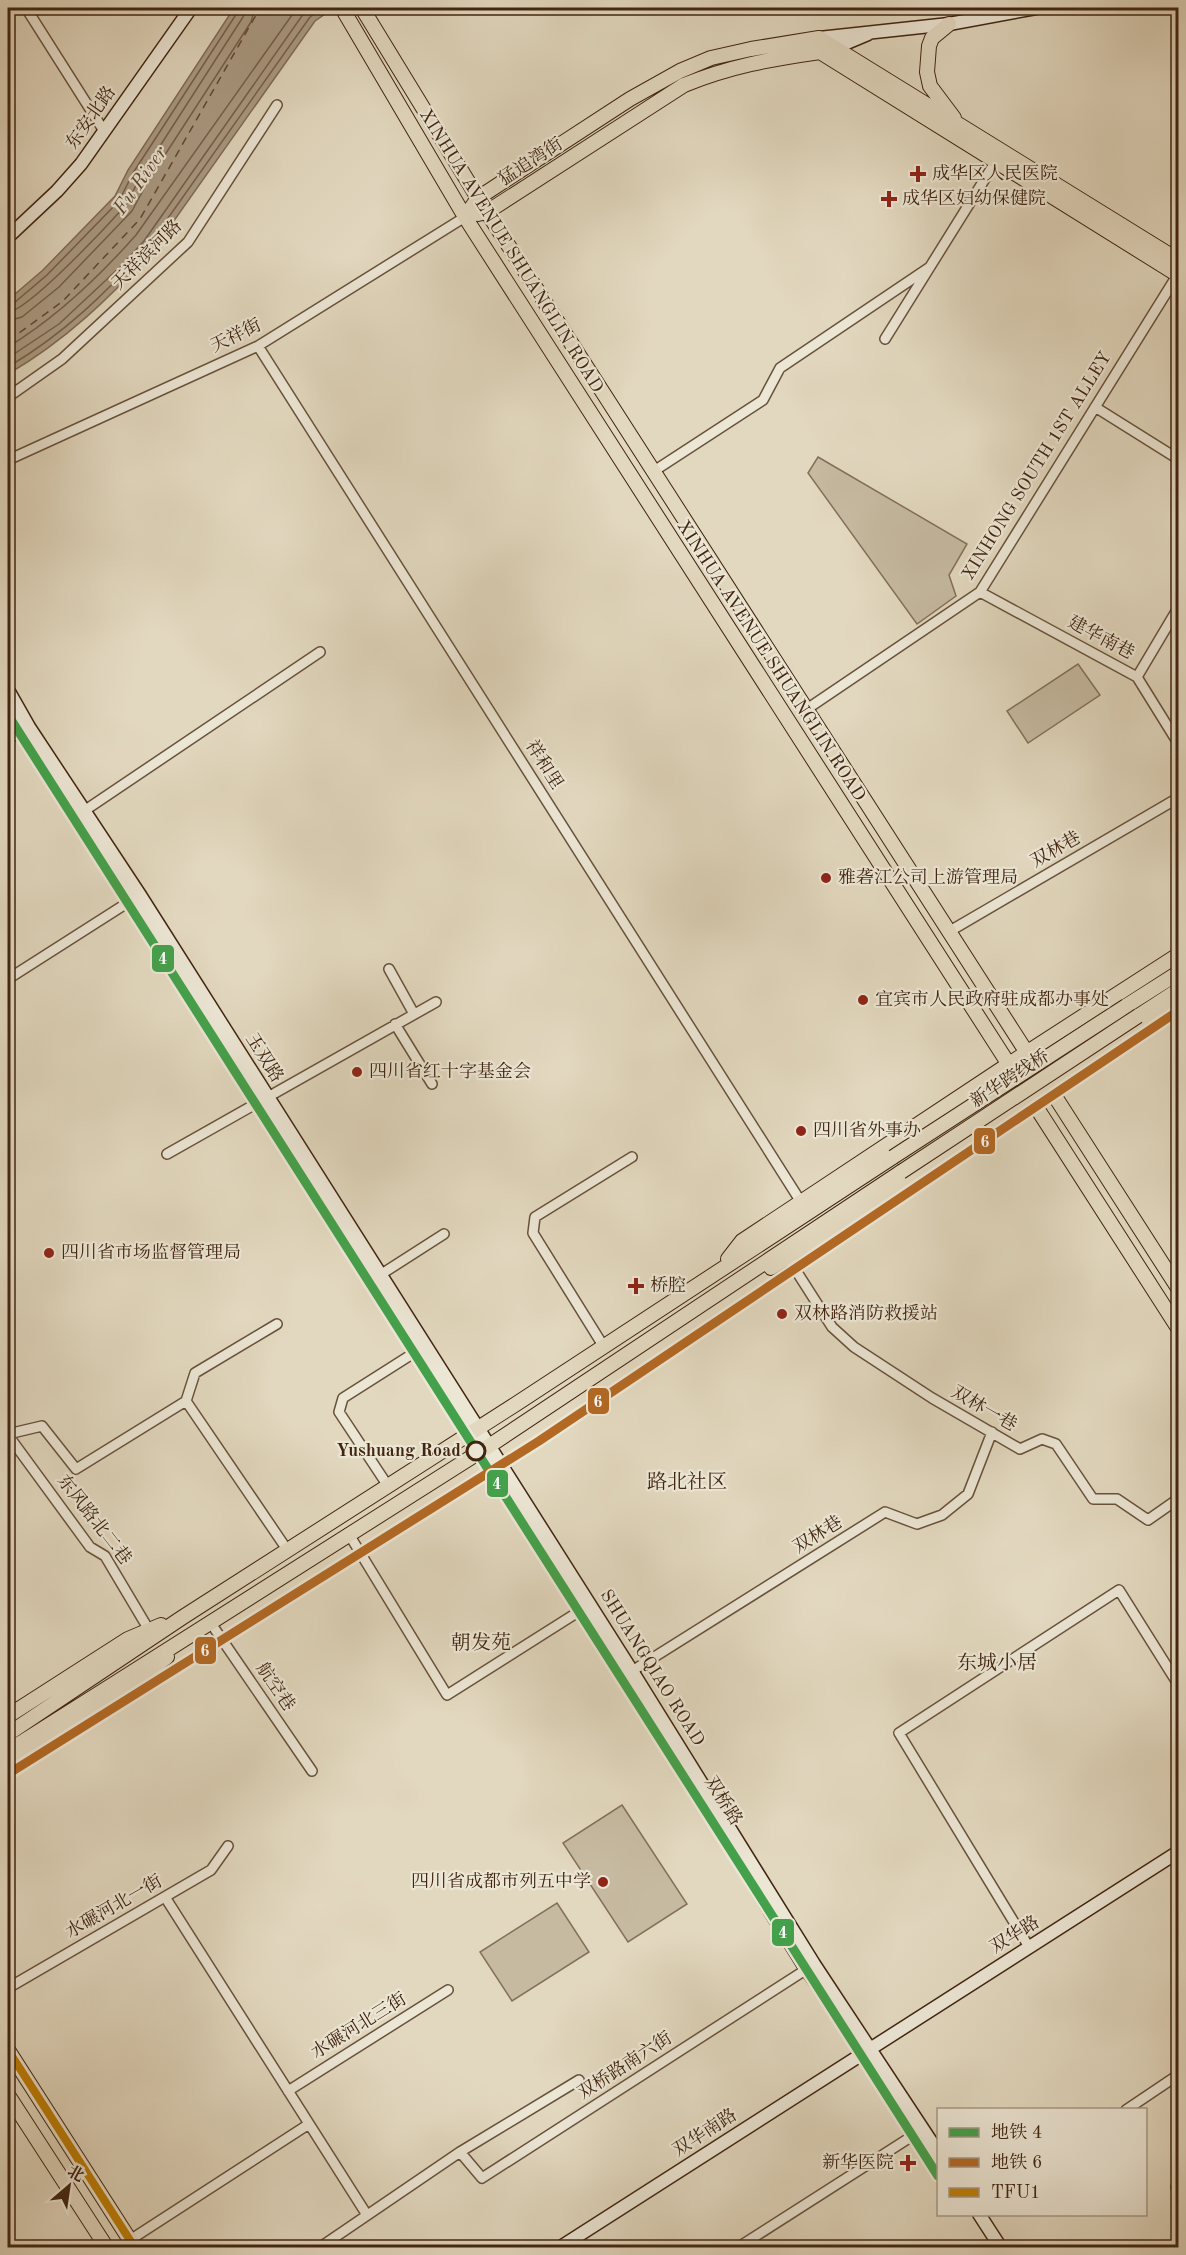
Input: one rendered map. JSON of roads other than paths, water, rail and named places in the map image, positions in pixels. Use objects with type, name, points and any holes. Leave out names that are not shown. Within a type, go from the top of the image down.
[{"type":"main road","name":"东安北路","points":[[8,237],[57,191],[81,164],[191,8]]},
{"type":"main road","name":"XINHUA AVENUE SHUANGLIN ROAD","points":[[342,8],[465,217],[1179,1328]]},
{"type":"main road","name":"XINHUA AVENUE SHUANGLIN ROAD","points":[[362,8],[478,198],[1179,1288]]},
{"type":"main road","name":"猛追湾街","points":[[465,217],[487,212],[684,85],[718,71],[868,34],[949,24],[1036,8]]},
{"type":"main road","points":[[949,24],[932,38],[929,46],[927,72],[930,86],[958,124]]},
{"type":"main road","name":"猛追湾街","points":[[836,49],[868,34]]},
{"type":"main road","name":"猛追湾街","points":[[465,217],[478,198],[630,99],[680,71],[711,58],[741,51],[820,45]]},
{"type":"main road","points":[[820,45],[836,49],[1179,260]]},
{"type":"main road","points":[[820,45],[996,161],[1178,274]]},
{"type":"main road","name":"玉双路","points":[[8,690],[84,811],[135,898],[380,1275],[485,1449]]},
{"type":"main road","name":"玉双路","points":[[8,713],[19,733],[135,898]]},
{"type":"main road","points":[[720,1269],[742,1242],[1009,1064],[1179,955]]},
{"type":"main road","name":"新华跨线桥","points":[[183,1617],[604,1347],[720,1269],[1179,973]]},
{"type":"main road","name":"新华跨线桥","points":[[730,1284],[1179,990]]},
{"type":"main road","points":[[8,1751],[485,1449],[730,1284],[763,1273],[788,1258],[1179,1003]]},
{"type":"main road","name":"玉双路","points":[[263,1098],[417,1351],[474,1431]]},
{"type":"main road","name":"双桥路","points":[[485,1449],[810,1966]]},
{"type":"main road","name":"SHUANGQIAO ROAD","points":[[586,1607],[632,1671],[810,1966],[937,2149]]},
{"type":"main road","points":[[8,1716],[128,1640],[183,1617]]},
{"type":"main road","points":[[8,1734],[183,1617]]},
{"type":"main road","points":[[8,1764],[146,1674],[195,1631]]},
{"type":"main road","name":"双华路","points":[[868,2050],[1179,1852]]},
{"type":"main road","points":[[8,2050],[132,2244]]},
{"type":"main road","points":[[868,2050],[937,2163]]},
{"type":"main road","name":"双华南路","points":[[559,2247],[868,2050]]},
{"type":"main road","points":[[8,2095],[107,2247]]},
{"type":"main road","points":[[971,2216],[991,2247]]},
{"type":"main road","points":[[980,2216],[1000,2247]]},
{"type":"street","points":[[27,8],[104,130]]},
{"type":"street","name":"天祥滨河路","points":[[8,397],[62,359],[188,242],[277,105]]},
{"type":"street","points":[[885,339],[996,161]]},
{"type":"street","name":"天祥街","points":[[8,460],[258,346],[465,217]]},
{"type":"street","points":[[654,471],[763,400],[780,368],[930,267]]},
{"type":"street","name":"XINHONG SOUTH 1ST ALLEY","points":[[807,709],[980,592],[1178,274]]},
{"type":"street","name":"祥和里","points":[[258,346],[801,1203]]},
{"type":"street","points":[[1095,407],[1179,459]]},
{"type":"street","name":"建华南巷","points":[[980,592],[1137,677],[1179,743]]},
{"type":"street","points":[[1137,677],[1179,608]]},
{"type":"street","points":[[84,811],[320,652]]},
{"type":"street","points":[[8,739],[19,733]]},
{"type":"street","name":"双林巷","points":[[950,932],[1179,798]]},
{"type":"street","points":[[8,979],[135,898]]},
{"type":"street","points":[[389,969],[414,1014]]},
{"type":"street","points":[[167,1154],[436,1002]]},
{"type":"street","points":[[395,1024],[432,1084]]},
{"type":"street","points":[[604,1347],[533,1233],[535,1217],[632,1157]]},
{"type":"street","points":[[380,1275],[444,1234]]},
{"type":"street","name":"双林一巷","points":[[788,1258],[832,1327],[854,1347],[932,1398],[1020,1449],[1042,1439],[1056,1444],[1093,1499],[1117,1499],[1148,1520],[1179,1499]]},
{"type":"street","points":[[277,1324],[195,1373],[186,1401],[288,1551]]},
{"type":"street","points":[[388,1486],[339,1412],[343,1398],[417,1351]]},
{"type":"street","name":"东风路北二巷","points":[[148,1630],[105,1556],[90,1547],[8,1434],[42,1426],[76,1469],[186,1401]]},
{"type":"street","name":"双林巷","points":[[632,1671],[885,1512],[917,1524],[942,1515],[968,1494],[992,1432]]},
{"type":"street","points":[[350,1536],[447,1695],[586,1607]]},
{"type":"street","points":[[1029,1947],[899,1733],[1119,1590],[1179,1684]]},
{"type":"street","name":"航空巷","points":[[210,1622],[312,1771]]},
{"type":"street","name":"水碾河北一街","points":[[8,1988],[211,1870],[228,1846]]},
{"type":"street","points":[[165,1897],[366,2216]]},
{"type":"street","name":"双桥路南六街","points":[[460,2152],[482,2178],[810,1966]]},
{"type":"street","name":"水碾河北三街","points":[[288,2091],[448,1990]]},
{"type":"street","points":[[1128,2108],[1179,2075]]},
{"type":"street","points":[[319,2247],[460,2152],[579,2080]]},
{"type":"street","points":[[132,2244],[309,2124]]},
{"type":"street","points":[[737,2247],[917,2133]]},
{"type":"street","points":[[1179,2185],[1176,2187],[1179,2191]]},
{"type":"water","name":"Fu River","points":[[234,8],[334,8],[315,21],[154,249],[121,284],[68,333],[8,374],[8,300],[43,270],[115,196],[128,170]]},
{"type":"metro line","name":"4","points":[[8,715],[937,2174]]},
{"type":"metro line","name":"6","points":[[8,1774],[539,1441],[1178,1011]]},
{"type":"place","name":"成华区人民医院","points":[[918,174]]},
{"type":"place","name":"成华区妇幼保健院","points":[[889,199]]},
{"type":"place","name":"雅砻江公司上游管理局","points":[[826,878]]},
{"type":"place","name":"宜宾市人民政府驻成都办事处","points":[[863,1000]]},
{"type":"place","name":"四川省红十字基金会","points":[[357,1072]]},
{"type":"place","name":"四川省外事办","points":[[801,1131]]},
{"type":"place","name":"四川省市场监督管理局","points":[[49,1253]]},
{"type":"place","name":"桥腔","points":[[636,1286]]},
{"type":"place","name":"双林路消防救援站","points":[[782,1314]]},
{"type":"place","name":"Yushuang Road","points":[[476,1451]]},
{"type":"place","name":"四川省成都市列五中学","points":[[603,1882]]},
{"type":"place","name":"新华医院","points":[[908,2163]]},
{"type":"district","name":"路北社区","points":[[687,1483]]},
{"type":"district","name":"朝发苑","points":[[481,1644]]},
{"type":"district","name":"东城小居","points":[[997,1664]]}]
